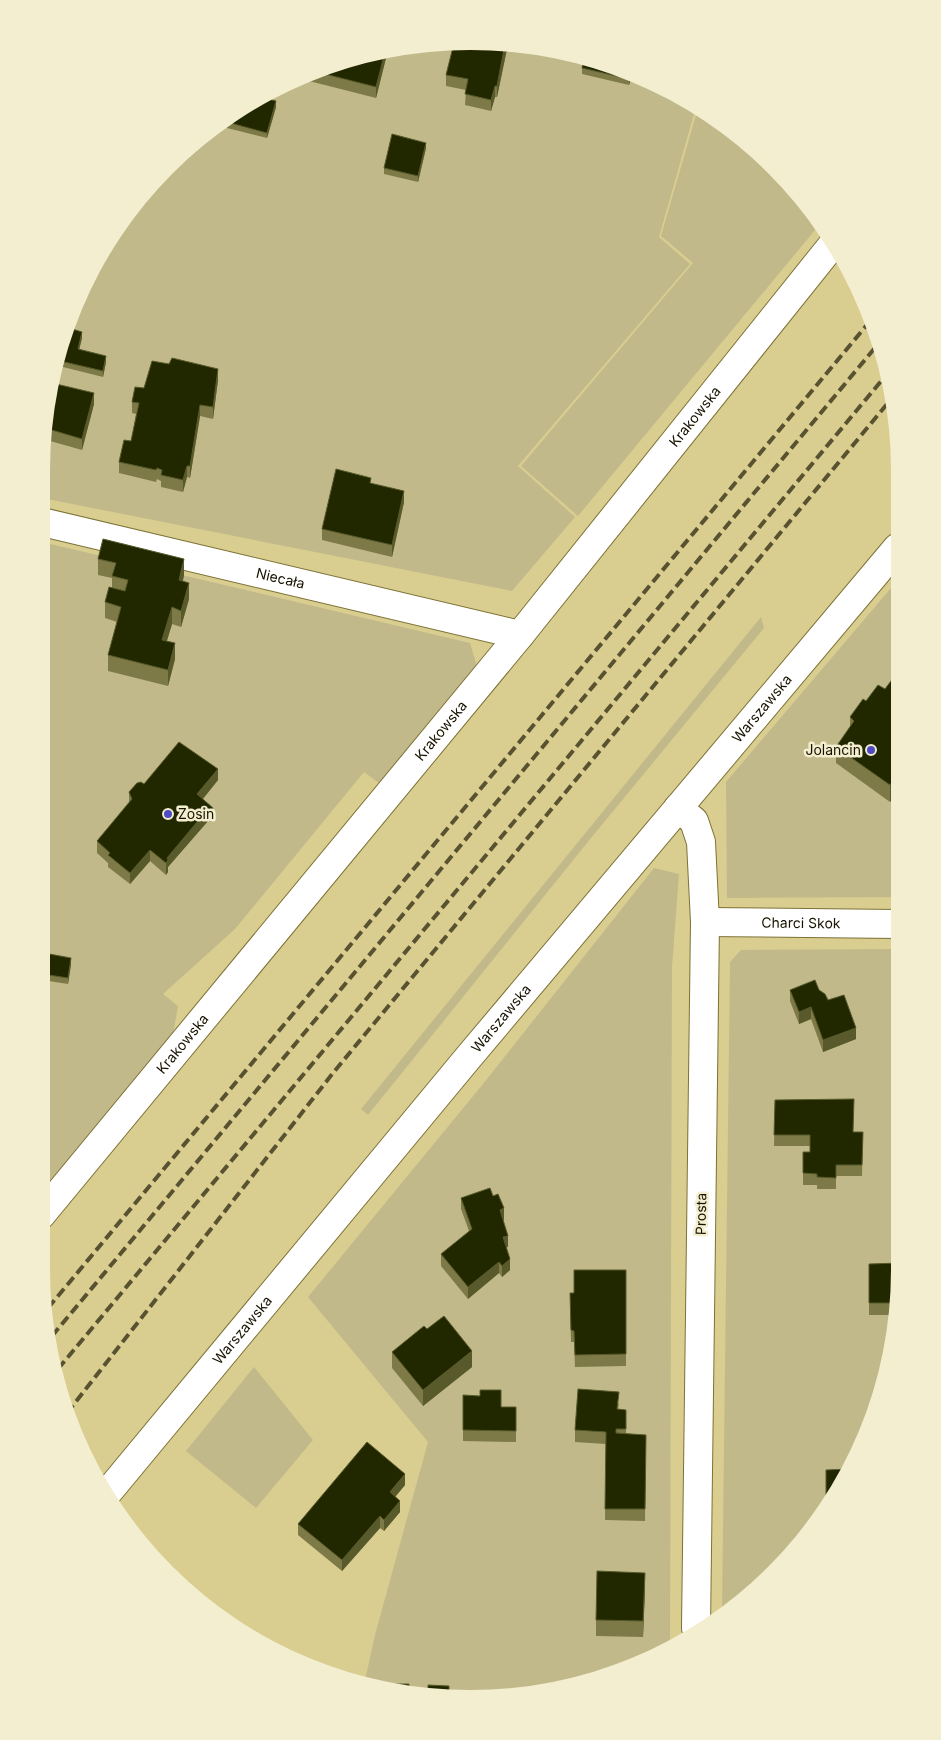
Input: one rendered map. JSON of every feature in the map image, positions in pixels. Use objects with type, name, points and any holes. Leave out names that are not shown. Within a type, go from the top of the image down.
[{"type":"street","name":"Krakowska","points":[[50,1204],[520,636],[828,250]]},
{"type":"street","name":"Niecała","points":[[50,524],[520,636]]},
{"type":"street","name":"Warszawska","points":[[111,1488],[891,554]]},
{"type":"street","name":"Prosta","points":[[678,808],[694,821],[701,842],[704,922],[696,1624]]},
{"type":"street","name":"Charci Skok","points":[[704,922],[891,924]]},
{"type":"shaded area","points":[[443,51],[498,51],[525,54],[553,58],[606,72],[656,93],[694,114],[659,237],[690,264],[518,466],[575,517],[512,591],[50,500],[51,443],[58,388],[64,362],[72,335],[93,285],[121,237],[154,193],[193,154],[215,137],[260,106],[285,93],[335,72],[388,58]]},
{"type":"shaded area","points":[[696,116],[748,154],[768,173],[787,193],[815,230],[578,516],[521,466],[693,263],[661,236]]},
{"type":"shaded area","points":[[50,544],[470,643],[478,670],[384,787],[364,772],[235,929],[163,994],[178,1006],[172,1040],[50,1186]]},
{"type":"shaded area","points":[[891,588],[891,897],[727,898],[726,782]]},
{"type":"shaded area","points":[[761,617],[764,628],[591,838],[368,1115],[361,1109]]},
{"type":"shaded area","points":[[654,868],[679,874],[672,967],[670,1640],[606,1668],[553,1682],[498,1689],[443,1689],[388,1682],[366,1677],[375,1635],[428,1442],[308,1297],[483,1084]]},
{"type":"shaded area","points":[[891,949],[891,1270],[887,1324],[877,1378],[869,1405],[848,1455],[820,1503],[787,1547],[748,1586],[722,1606],[730,962],[741,950]]},
{"type":"shaded area","points":[[254,1367],[313,1440],[256,1508],[186,1451]]},
{"type":"building","points":[[452,51],[504,52],[497,86],[495,86],[491,100],[465,94],[468,79],[446,75]]},
{"type":"building","points":[[383,59],[376,87],[328,75]]},
{"type":"building","points":[[583,65],[616,76],[582,68]]},
{"type":"building","points":[[272,100],[276,101],[267,133],[233,124],[260,106]]},
{"type":"building","points":[[392,134],[426,143],[418,176],[384,168]]},
{"type":"building","points":[[74,330],[82,332],[78,349],[106,356],[103,371],[64,362]]},
{"type":"building","points":[[172,358],[218,369],[213,407],[200,405],[190,466],[187,466],[183,480],[161,475],[162,470],[157,468],[156,470],[119,462],[124,440],[131,441],[139,403],[132,402],[135,387],[144,388],[152,361],[169,364]]},
{"type":"building","points":[[59,385],[94,393],[82,439],[52,430]]},
{"type":"building","points":[[336,469],[371,478],[370,483],[404,491],[392,545],[322,529]]},
{"type":"building","points":[[103,539],[184,559],[179,580],[189,583],[181,611],[172,607],[162,640],[175,643],[168,670],[108,655],[121,607],[105,602],[109,587],[125,591],[128,580],[112,576],[116,563],[98,559]]},
{"type":"building","name":"Jolancin","points":[[891,681],[890,785],[836,747],[854,721],[850,717],[863,699],[866,701],[878,685],[885,689]]},
{"type":"building","name":"Zosin","points":[[179,742],[218,769],[197,794],[213,808],[211,811],[208,809],[167,858],[166,863],[150,850],[130,873],[108,855],[110,853],[97,841],[132,799],[129,792],[137,783],[141,782],[144,784]]},
{"type":"building","points":[[50,954],[71,958],[68,978],[50,975]]},
{"type":"building","points":[[815,980],[819,990],[825,994],[828,1000],[844,995],[856,1028],[823,1040],[811,1007],[799,1012],[790,990]]},
{"type":"building","points":[[854,1099],[853,1132],[863,1132],[862,1165],[836,1165],[836,1178],[817,1177],[817,1174],[803,1173],[803,1152],[810,1152],[810,1135],[774,1135],[775,1100]]},
{"type":"building","points":[[490,1188],[493,1196],[498,1194],[504,1208],[500,1210],[508,1236],[503,1237],[510,1259],[502,1266],[499,1262],[468,1287],[441,1254],[472,1229],[461,1198]]},
{"type":"building","points":[[891,1263],[889,1303],[869,1303],[869,1264]]},
{"type":"building","points":[[574,1270],[626,1270],[626,1354],[575,1355],[574,1331],[571,1330],[570,1293],[574,1293]]},
{"type":"building","points":[[444,1316],[472,1351],[423,1390],[392,1352],[424,1326],[427,1329]]},
{"type":"building","points":[[578,1389],[619,1392],[617,1409],[626,1410],[626,1429],[616,1429],[616,1433],[646,1435],[645,1509],[605,1509],[606,1432],[575,1430]]},
{"type":"building","points":[[480,1390],[501,1390],[501,1407],[516,1407],[516,1431],[463,1430],[463,1395],[480,1396]]},
{"type":"building","points":[[367,1442],[405,1474],[390,1492],[400,1501],[384,1520],[380,1516],[342,1560],[298,1524]]},
{"type":"building","points":[[841,1469],[826,1494],[826,1470]]},
{"type":"building","points":[[597,1571],[645,1573],[643,1621],[596,1620]]},
{"type":"building","points":[[428,1685],[449,1686],[449,1689],[443,1689],[428,1687]]},
{"type":"railway","points":[[52,1304],[866,326]]},
{"type":"railway","points":[[55,1332],[873,350]]},
{"type":"railway","points":[[61,1365],[881,381]]},
{"type":"railway","points":[[72,1406],[333,1073],[886,406]]},
{"type":"place","name":"Jolancin","points":[[871,750]]},
{"type":"place","name":"Zosin","points":[[168,814]]}]
